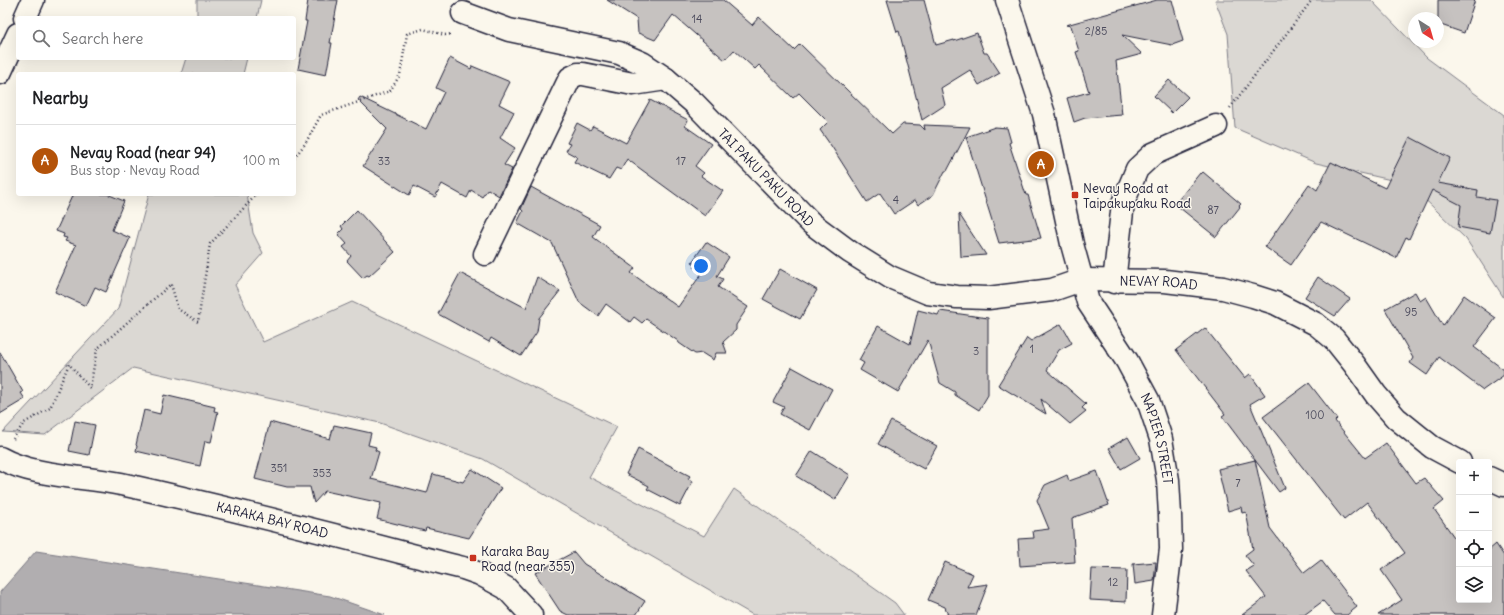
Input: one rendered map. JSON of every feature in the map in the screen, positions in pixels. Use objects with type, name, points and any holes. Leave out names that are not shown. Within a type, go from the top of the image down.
[{"type":"street","points":[[26,16],[33,0]]},
{"type":"street","points":[[1007,0],[1044,114],[1067,224],[1082,280]]},
{"type":"street","name":"TAI PAKU PAKU ROAD","points":[[461,23],[509,30],[618,54],[642,63],[666,79],[694,103],[811,223],[850,252],[890,277],[928,293],[957,297],[988,298],[1052,290],[1082,280]]},
{"type":"street","points":[[0,73],[16,38]]},
{"type":"street","points":[[485,254],[570,78],[578,74],[583,74],[633,84],[666,79]]},
{"type":"street","points":[[1114,282],[1123,203],[1137,169],[1153,154],[1216,126]]},
{"type":"street","name":"NEVAY ROAD","points":[[1082,280],[1114,282],[1165,282],[1223,288],[1253,296],[1294,312],[1316,324],[1334,339],[1376,395],[1396,418],[1432,447],[1456,460]]},
{"type":"street","name":"NAPIER STREET","points":[[1082,280],[1088,302],[1127,361],[1148,400],[1161,438],[1168,480],[1171,550],[1163,615]]},
{"type":"street","name":"KARAKA BAY ROAD","points":[[1,458],[25,468],[134,487],[315,530],[463,568],[480,574],[506,588],[531,615]]},
{"type":"street","points":[[1492,479],[1504,485]]},
{"type":"path","points":[[1216,126],[1312,0]]},
{"type":"path","points":[[296,155],[305,144],[321,115],[390,91],[400,75],[407,34],[423,29],[445,35],[461,23]]},
{"type":"path","points":[[1,458],[24,423],[50,408],[70,364],[90,388],[97,349],[171,284],[178,309],[198,322],[210,244],[255,196]]},
{"type":"shaded area","points":[[197,0],[261,0],[257,16],[197,16]]},
{"type":"shaded area","points":[[1215,0],[1371,0],[1408,38],[1408,48],[1417,48],[1427,58],[1504,115],[1504,298],[1466,239],[1409,184],[1316,163],[1235,128],[1228,34]]},
{"type":"shaded area","points":[[185,60],[246,60],[244,72],[182,72]]},
{"type":"shaded area","points":[[148,196],[247,196],[253,233],[263,253],[235,285],[263,342],[352,302],[617,427],[589,477],[704,536],[734,489],[895,603],[904,615],[753,615],[483,459],[380,423],[133,368],[45,435],[3,432],[118,309]]},
{"type":"shaded area","points":[[36,551],[330,596],[385,615],[0,615],[0,592]]},
{"type":"building","points":[[308,0],[338,0],[326,75],[298,69],[307,21],[305,21]]},
{"type":"building","points":[[607,0],[723,0],[752,25],[759,17],[794,50],[800,44],[892,134],[903,124],[920,125],[925,130],[924,125],[970,127],[933,195],[918,205],[915,200],[894,214],[880,193],[867,202],[820,130],[828,122],[799,93],[793,98],[759,65],[755,69],[734,50],[725,60],[673,15],[655,40],[638,33],[637,19]]},
{"type":"building","points":[[887,0],[924,0],[936,45],[954,41],[977,33],[984,53],[987,53],[1000,73],[979,85],[970,70],[941,88],[945,105],[922,120],[899,31],[897,32]]},
{"type":"building","points":[[1157,0],[1172,0],[1183,41],[1172,45],[1122,35],[1142,54],[1116,61],[1122,115],[1085,118],[1074,122],[1067,98],[1089,92],[1076,52],[1079,51],[1071,26],[1066,25]]},
{"type":"building","points":[[1438,0],[1475,0],[1464,33],[1444,26],[1444,12],[1438,12]]},
{"type":"building","points":[[450,58],[471,69],[472,66],[510,82],[499,104],[514,112],[500,138],[515,148],[504,165],[512,169],[499,196],[488,189],[482,197],[471,190],[467,198],[442,184],[435,197],[414,186],[409,195],[363,166],[387,129],[358,100],[360,97],[426,129],[444,92],[436,88]]},
{"type":"building","points":[[1169,80],[1188,97],[1172,113],[1154,96]]},
{"type":"building","points":[[650,100],[688,120],[685,126],[711,144],[695,166],[704,173],[701,176],[723,191],[705,216],[627,159],[621,170],[616,168],[609,179],[574,162],[577,157],[566,151],[570,144],[567,143],[577,123],[590,130],[593,126],[626,143]]},
{"type":"building","points":[[995,127],[1007,128],[1011,142],[1009,143],[1026,195],[1028,195],[1041,238],[999,243],[966,137]]},
{"type":"building","points":[[1410,137],[1450,158],[1438,183],[1478,190],[1477,197],[1496,200],[1490,233],[1458,227],[1461,205],[1432,190],[1409,239],[1406,237],[1396,258],[1321,222],[1291,265],[1265,247],[1309,184],[1317,190],[1331,162],[1385,188]]},
{"type":"building","points":[[1203,172],[1241,204],[1216,237],[1175,204],[1200,173],[1201,174]]},
{"type":"building","points":[[531,187],[600,225],[593,237],[635,268],[631,273],[678,307],[702,273],[694,268],[696,265],[692,262],[706,242],[729,257],[717,276],[723,279],[718,287],[748,307],[736,325],[736,330],[723,342],[727,353],[716,353],[713,360],[702,353],[695,354],[646,319],[642,323],[634,317],[630,322],[606,304],[598,316],[579,302],[552,243],[517,223],[523,211],[521,209]]},
{"type":"building","points":[[72,196],[112,196],[124,201],[112,230],[130,238],[106,292],[95,287],[86,306],[55,292],[76,245],[65,241],[67,238],[63,237],[64,234],[56,231]]},
{"type":"building","points":[[357,210],[395,252],[369,276],[367,275],[363,278],[347,261],[351,256],[343,247],[347,244],[338,234],[343,229],[341,226]]},
{"type":"building","points":[[959,214],[986,255],[961,257]]},
{"type":"building","points":[[780,269],[817,290],[800,319],[763,299]]},
{"type":"building","points":[[460,273],[526,308],[537,277],[560,291],[539,318],[537,332],[521,356],[491,338],[489,342],[438,314]]},
{"type":"building","points":[[1318,277],[1350,299],[1335,316],[1305,297]]},
{"type":"building","points":[[1415,292],[1420,301],[1426,297],[1443,326],[1464,295],[1496,318],[1474,347],[1504,370],[1504,375],[1483,390],[1439,357],[1427,375],[1410,363],[1413,358],[1385,309]]},
{"type":"building","points":[[918,310],[938,315],[940,311],[988,318],[988,395],[979,410],[955,395],[955,392],[940,383],[928,340],[898,392],[860,370],[864,363],[859,360],[878,326],[910,344]]},
{"type":"building","points":[[1061,324],[1072,343],[1059,350],[1047,370],[1086,404],[1082,408],[1086,411],[1070,424],[1041,399],[1046,414],[998,385],[1027,338],[1031,341]]},
{"type":"building","points":[[1205,328],[1245,378],[1250,374],[1265,395],[1250,404],[1285,488],[1279,492],[1222,416],[1225,414],[1176,350]]},
{"type":"building","points":[[0,352],[23,392],[21,393],[25,399],[0,414]]},
{"type":"building","points":[[792,367],[832,389],[810,430],[780,414],[784,407],[773,402]]},
{"type":"building","points":[[1309,383],[1337,419],[1335,421],[1365,458],[1386,443],[1416,483],[1424,478],[1444,501],[1434,509],[1456,540],[1456,603],[1492,603],[1492,547],[1496,544],[1504,556],[1504,615],[1378,615],[1402,600],[1381,570],[1405,553],[1367,502],[1344,520],[1263,417]]},
{"type":"building","points":[[164,395],[215,407],[214,411],[218,412],[211,442],[205,441],[200,466],[136,451],[144,410],[160,414]]},
{"type":"building","points":[[75,421],[95,425],[89,455],[69,451]]},
{"type":"building","points":[[891,421],[937,446],[924,469],[878,444]]},
{"type":"building","points":[[270,422],[330,439],[334,425],[371,433],[368,445],[376,447],[375,450],[379,452],[371,479],[427,493],[433,474],[463,482],[472,469],[501,488],[469,538],[426,528],[425,531],[377,519],[381,503],[325,491],[314,503],[310,487],[287,487],[255,479]]},
{"type":"building","points":[[1128,437],[1140,458],[1121,469],[1109,448]]},
{"type":"building","points":[[638,449],[690,476],[688,479],[693,481],[680,506],[647,489],[649,486],[626,474]]},
{"type":"building","points":[[812,451],[850,475],[835,500],[796,476]]},
{"type":"building","points":[[1255,460],[1270,528],[1304,573],[1321,560],[1357,607],[1347,615],[1335,615],[1323,601],[1304,615],[1242,615],[1266,597],[1246,571],[1254,566],[1245,555],[1253,549],[1246,512],[1242,513],[1241,507],[1228,511],[1218,469]]},
{"type":"building","points":[[1097,471],[1109,505],[1072,518],[1075,562],[1020,566],[1018,539],[1034,538],[1033,531],[1049,529],[1037,500],[1045,485],[1067,475],[1069,481]]},
{"type":"building","points":[[574,552],[584,564],[645,601],[636,615],[568,615],[560,611],[535,573]]},
{"type":"building","points":[[945,562],[973,574],[967,587],[988,584],[976,615],[948,615],[945,607],[928,600]]},
{"type":"building","points":[[1156,562],[1154,581],[1135,584],[1133,564]]},
{"type":"building","points":[[1092,569],[1127,570],[1126,602],[1090,600]]},
{"type":"place","name":"Nevay Road (near 94)","points":[[1041,164]]},
{"type":"place","name":"Nevay Road at Taipakupaku Road","points":[[1075,195]]},
{"type":"place","name":"Karaka Bay Road (near 355)","points":[[473,558]]}]
